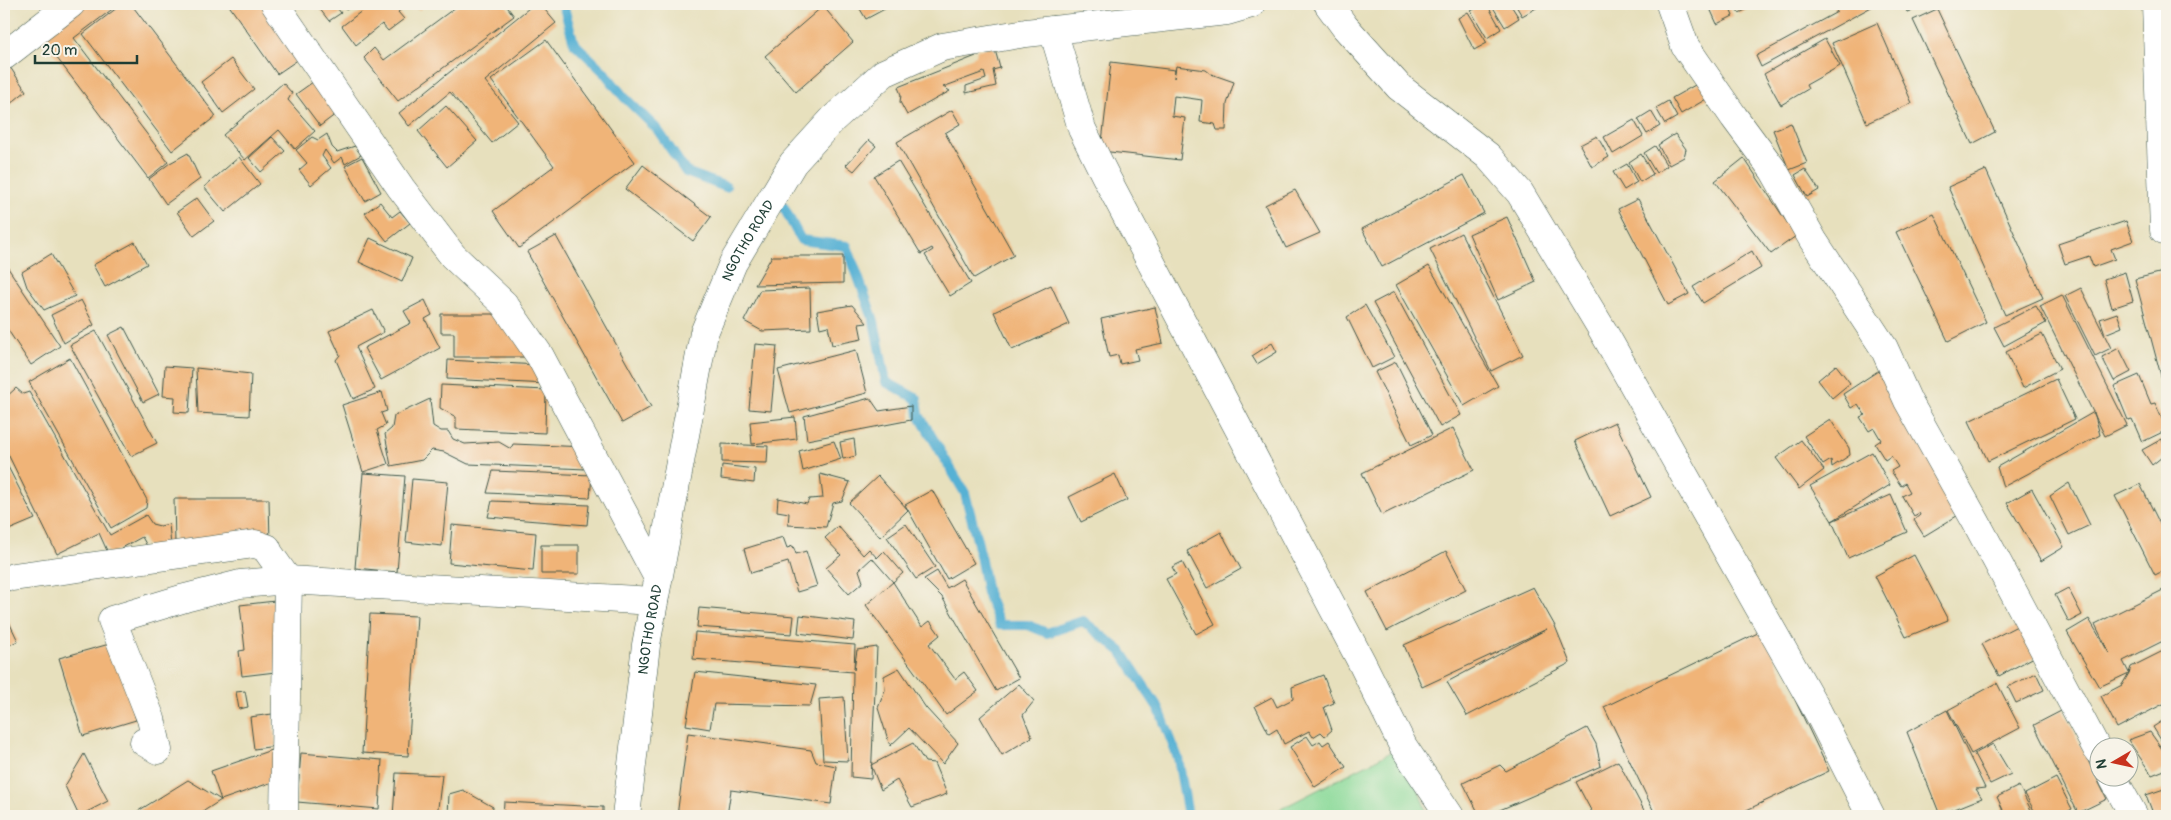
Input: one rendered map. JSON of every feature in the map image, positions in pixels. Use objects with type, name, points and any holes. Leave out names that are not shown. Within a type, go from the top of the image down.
[{"type":"street","points":[[4,56],[71,4]]},
{"type":"street","points":[[144,742],[158,750],[151,719],[112,620],[185,598],[240,584],[288,580],[656,589],[540,356],[504,304],[453,256],[401,188],[275,4]]},
{"type":"street","name":"NGOTHO ROAD","points":[[626,816],[646,645],[704,333],[732,263],[793,163],[833,119],[884,73],[942,47],[1052,30],[1226,12],[1251,4]]},
{"type":"street","points":[[1328,4],[1345,27],[1399,87],[1488,156],[1520,193],[1603,331],[1818,712],[1871,816]]},
{"type":"street","points":[[1670,4],[1685,46],[1774,171],[1813,240],[1884,348],[1908,401],[1976,522],[2091,738]]},
{"type":"street","points":[[2156,4],[2164,230]]},
{"type":"street","points":[[1052,30],[1082,129],[1105,175],[1361,661],[1403,746],[1450,816]]},
{"type":"street","points":[[12,577],[255,544],[267,548],[288,580],[284,816]]},
{"type":"street","points":[[2117,788],[2127,814]]},
{"type":"green space","points":[[1403,746],[1428,816],[1267,816]]},
{"type":"building","points":[[4,4],[12,4],[4,10]]},
{"type":"building","points":[[84,4],[119,4],[74,38],[168,162],[148,178],[41,37]]},
{"type":"building","points":[[122,4],[131,4],[216,116],[172,151],[83,34]]},
{"type":"building","points":[[228,4],[261,4],[299,59],[277,74]]},
{"type":"building","points":[[316,4],[334,4],[341,13],[329,21]]},
{"type":"building","points":[[341,4],[354,4],[346,10]]},
{"type":"building","points":[[371,4],[408,4],[398,12],[404,19],[388,31],[382,24],[356,45],[342,26]]},
{"type":"building","points":[[414,4],[426,4],[419,10]]},
{"type":"building","points":[[460,4],[505,4],[514,16],[398,101],[364,58],[374,48],[384,60]]},
{"type":"building","points":[[534,4],[540,4],[556,23],[485,81],[518,122],[492,143],[450,92],[409,126],[399,113]]},
{"type":"building","points":[[857,4],[894,4],[866,19]]},
{"type":"building","points":[[1483,4],[1487,4],[1501,29],[1487,38],[1471,11]]},
{"type":"building","points":[[1491,4],[1510,4],[1519,18],[1505,27]]},
{"type":"building","points":[[1515,4],[1536,4],[1538,7],[1522,16]]},
{"type":"building","points":[[1708,4],[1728,4],[1733,16],[1717,24]]},
{"type":"building","points":[[1734,4],[1759,4],[1739,13]]},
{"type":"building","points":[[1832,4],[1875,5],[1761,67],[1756,56],[1837,12]]},
{"type":"building","points":[[1904,4],[1928,4],[1907,12]]},
{"type":"building","points":[[823,6],[853,42],[796,92],[765,56]]},
{"type":"building","points":[[1937,9],[1995,132],[1972,144],[1913,20]]},
{"type":"building","points":[[1468,12],[1487,43],[1474,50],[1458,18]]},
{"type":"building","points":[[1877,23],[1912,103],[1867,123],[1832,43]]},
{"type":"building","points":[[1825,39],[1840,66],[1806,85],[1808,89],[1781,105],[1764,74]]},
{"type":"building","points":[[546,40],[635,162],[519,248],[493,211],[554,166],[491,80]]},
{"type":"building","points":[[994,46],[1000,68],[993,70],[996,86],[966,93],[966,86],[986,79],[984,72],[943,87],[950,91],[907,115],[900,102],[901,95],[898,87],[976,56],[977,50]]},
{"type":"building","points":[[231,59],[254,89],[223,113],[201,82]]},
{"type":"building","points":[[1111,62],[1175,70],[1174,78],[1176,66],[1206,70],[1211,74],[1234,82],[1227,104],[1226,130],[1217,130],[1215,124],[1200,122],[1202,100],[1174,96],[1172,116],[1185,118],[1180,160],[1101,151]]},
{"type":"building","points":[[10,67],[26,91],[4,109],[4,72]]},
{"type":"building","points":[[1704,80],[1713,95],[1681,114],[1672,98]]},
{"type":"building","points":[[313,82],[336,114],[320,126],[296,94]]},
{"type":"building","points":[[283,83],[292,93],[288,100],[315,131],[295,149],[279,130],[245,160],[223,135]]},
{"type":"building","points":[[1668,101],[1677,117],[1665,124],[1656,108]]},
{"type":"building","points":[[446,106],[477,141],[447,167],[418,131]]},
{"type":"building","points":[[952,110],[960,124],[945,133],[1014,255],[974,278],[897,142]]},
{"type":"building","points":[[1651,111],[1660,126],[1647,134],[1638,119]]},
{"type":"building","points":[[1634,120],[1643,136],[1613,154],[1604,137]]},
{"type":"building","points":[[1791,123],[1807,163],[1789,170],[1773,130]]},
{"type":"building","points":[[327,134],[332,147],[337,152],[355,146],[361,155],[345,164],[342,157],[334,163],[325,150],[322,156],[331,168],[311,185],[299,170],[307,163],[296,150],[312,137],[318,140]]},
{"type":"building","points":[[1675,134],[1686,149],[1684,157],[1669,165],[1658,145]]},
{"type":"building","points":[[1597,136],[1609,157],[1592,167],[1580,145]]},
{"type":"building","points":[[272,137],[285,151],[261,172],[249,158]]},
{"type":"building","points":[[869,140],[876,146],[854,171],[846,165]]},
{"type":"building","points":[[1655,146],[1667,166],[1656,173],[1644,153]]},
{"type":"building","points":[[188,153],[200,179],[166,204],[149,179],[170,163]]},
{"type":"building","points":[[1641,154],[1653,174],[1640,182],[1629,162]]},
{"type":"building","points":[[239,157],[260,184],[225,212],[204,187]]},
{"type":"building","points":[[362,157],[381,192],[365,201],[345,166]]},
{"type":"building","points":[[1744,158],[1796,236],[1771,254],[1715,181]]},
{"type":"building","points":[[898,161],[971,283],[950,296],[925,255],[933,250],[932,248],[921,254],[874,176]]},
{"type":"building","points":[[1627,164],[1637,182],[1624,190],[1613,172]]},
{"type":"building","points":[[643,165],[711,217],[693,241],[625,189]]},
{"type":"building","points":[[1805,169],[1819,190],[1807,197],[1795,175]]},
{"type":"building","points":[[1986,170],[2043,298],[2005,315],[1948,187]]},
{"type":"building","points":[[1464,175],[1484,213],[1382,267],[1362,229]]},
{"type":"building","points":[[1295,190],[1320,233],[1286,248],[1265,205]]},
{"type":"building","points":[[197,198],[214,221],[194,236],[177,212]]},
{"type":"building","points":[[1638,199],[1689,294],[1668,305],[1618,209]]},
{"type":"building","points":[[380,202],[392,217],[400,211],[410,223],[387,241],[365,213]]},
{"type":"building","points":[[1934,214],[1986,322],[1948,341],[1896,232]]},
{"type":"building","points":[[1507,217],[1536,282],[1498,300],[1469,234]]},
{"type":"building","points":[[2126,221],[2133,241],[2111,249],[2115,259],[2093,267],[2089,256],[2065,264],[2058,244]]},
{"type":"building","points":[[1461,233],[1523,355],[1491,371],[1430,249]]},
{"type":"building","points":[[556,236],[651,407],[622,423],[527,252]]},
{"type":"building","points":[[370,238],[412,258],[402,282],[359,262]]},
{"type":"building","points":[[135,242],[147,264],[105,287],[93,265]]},
{"type":"building","points":[[1752,251],[1761,268],[1703,303],[1693,287]]},
{"type":"building","points":[[51,254],[75,296],[44,310],[27,287],[22,272]]},
{"type":"building","points":[[772,256],[843,256],[843,283],[755,285]]},
{"type":"building","points":[[4,262],[60,346],[31,365],[4,324]]},
{"type":"building","points":[[1429,266],[1498,386],[1464,406],[1396,285]]},
{"type":"building","points":[[2167,271],[2167,398],[2135,279]]},
{"type":"building","points":[[2125,272],[2133,301],[2112,308],[2104,279]]},
{"type":"building","points":[[1051,285],[1069,324],[1012,350],[994,312]]},
{"type":"building","points":[[810,288],[811,329],[762,331],[744,321],[760,290]]},
{"type":"building","points":[[2081,288],[2111,348],[2095,356],[2065,296]]},
{"type":"building","points":[[1394,292],[1461,415],[1440,427],[1373,303]]},
{"type":"building","points":[[2062,295],[2127,425],[2105,436],[2040,306]]},
{"type":"building","points":[[81,300],[94,325],[64,343],[51,315]]},
{"type":"building","points":[[425,300],[432,315],[425,319],[440,348],[381,380],[364,348],[411,323],[404,311]]},
{"type":"building","points":[[852,305],[867,323],[859,324],[862,339],[832,345],[828,326],[820,328],[817,311]]},
{"type":"building","points":[[1365,305],[1394,357],[1372,368],[1347,317]]},
{"type":"building","points":[[2036,306],[2046,323],[2004,346],[1994,327]]},
{"type":"building","points":[[1155,307],[1163,343],[1135,349],[1138,360],[1120,364],[1118,355],[1109,357],[1101,319]]},
{"type":"building","points":[[373,310],[384,332],[356,347],[375,389],[353,399],[336,360],[340,355],[329,331]]},
{"type":"building","points":[[2117,313],[2122,327],[2105,334],[2100,319]]},
{"type":"building","points":[[441,314],[499,314],[528,357],[454,357],[454,333],[441,333]]},
{"type":"building","points":[[124,327],[159,394],[143,402],[108,335]]},
{"type":"building","points":[[96,331],[157,443],[131,456],[70,345]]},
{"type":"building","points":[[2042,334],[2060,369],[2023,388],[2006,352]]},
{"type":"building","points":[[1272,343],[1277,352],[1257,364],[1252,356]]},
{"type":"building","points":[[755,344],[777,346],[771,411],[749,409]]},
{"type":"building","points":[[2119,348],[2131,372],[2114,381],[2102,357]]},
{"type":"building","points":[[856,350],[867,393],[790,413],[778,370]]},
{"type":"building","points":[[70,358],[147,500],[146,508],[111,528],[29,382]]},
{"type":"building","points":[[448,360],[538,365],[548,384],[447,379]]},
{"type":"building","points":[[1396,362],[1432,435],[1411,445],[1375,372]]},
{"type":"building","points":[[1836,365],[1850,383],[1832,398],[1818,380]]},
{"type":"building","points":[[165,366],[192,368],[189,413],[174,412],[175,397],[163,396]]},
{"type":"building","points":[[196,368],[251,374],[249,416],[198,413]]},
{"type":"building","points":[[1878,371],[1965,511],[1924,536],[1914,520],[1920,515],[1919,513],[1914,516],[1902,496],[1910,492],[1905,483],[1901,486],[1891,471],[1898,467],[1891,456],[1885,460],[1875,444],[1881,440],[1874,428],[1869,431],[1860,417],[1865,415],[1858,404],[1851,408],[1843,394]]},
{"type":"building","points":[[2139,375],[2151,404],[2155,403],[2167,430],[2142,442],[2132,419],[2128,420],[2114,386]]},
{"type":"building","points":[[2056,379],[2075,419],[1988,461],[1969,421]]},
{"type":"building","points":[[441,385],[546,390],[545,433],[456,429],[456,417],[440,408]]},
{"type":"building","points":[[16,388],[23,394],[29,392],[110,535],[146,515],[152,524],[160,526],[169,524],[171,546],[151,553],[142,537],[109,555],[99,533],[57,554],[4,446],[4,399]]},
{"type":"building","points":[[382,392],[387,411],[381,413],[386,425],[377,430],[388,464],[363,472],[342,405]]},
{"type":"building","points":[[870,398],[879,411],[911,406],[911,420],[807,440],[804,416]]},
{"type":"building","points":[[430,399],[433,426],[441,431],[448,431],[453,439],[465,444],[499,442],[511,449],[513,444],[586,447],[586,469],[468,464],[444,452],[432,450],[422,460],[391,466],[385,434],[392,428],[394,416]]},
{"type":"building","points":[[2094,412],[2100,435],[2003,487],[1997,467]]},
{"type":"building","points":[[795,417],[797,439],[752,444],[750,422]]},
{"type":"building","points":[[1830,419],[1849,448],[1850,455],[1832,467],[1831,460],[1823,465],[1804,436]]},
{"type":"building","points":[[1615,422],[1651,497],[1610,516],[1575,441]]},
{"type":"building","points":[[1453,428],[1474,470],[1382,515],[1362,473]]},
{"type":"building","points":[[854,439],[856,456],[843,459],[840,442]]},
{"type":"building","points":[[2162,439],[2167,453],[2152,465],[2142,450]]},
{"type":"building","points":[[1801,440],[1824,470],[1799,489],[1776,458]]},
{"type":"building","points":[[834,441],[841,459],[803,471],[799,451]]},
{"type":"building","points":[[722,444],[768,446],[767,463],[722,462]]},
{"type":"building","points":[[1872,452],[1890,485],[1832,521],[1810,486]]},
{"type":"building","points":[[4,459],[35,519],[4,532]]},
{"type":"building","points":[[722,465],[755,469],[754,483],[721,479]]},
{"type":"building","points":[[493,471],[592,475],[590,498],[487,493]]},
{"type":"building","points":[[363,473],[405,476],[397,572],[355,568]]},
{"type":"building","points":[[820,474],[850,482],[842,501],[833,503],[826,527],[788,525],[789,513],[777,511],[778,498],[807,504],[809,499],[823,498]]},
{"type":"building","points":[[1115,474],[1127,500],[1081,522],[1069,497]]},
{"type":"building","points":[[878,476],[908,510],[880,537],[849,503]]},
{"type":"building","points":[[412,479],[448,482],[442,546],[406,542]]},
{"type":"building","points":[[2069,483],[2090,525],[2069,535],[2050,496]]},
{"type":"building","points":[[2140,484],[2167,538],[2167,569],[2155,575],[2115,496]]},
{"type":"building","points":[[2032,489],[2064,547],[2041,561],[2007,503]]},
{"type":"building","points":[[932,490],[974,563],[947,579],[905,505]]},
{"type":"building","points":[[1891,495],[1907,532],[1848,558],[1832,521]]},
{"type":"building","points":[[174,499],[269,499],[270,543],[175,544]]},
{"type":"building","points":[[492,501],[589,505],[587,525],[488,517]]},
{"type":"building","points":[[906,524],[935,567],[916,579],[887,537]]},
{"type":"building","points":[[452,525],[536,533],[533,571],[449,563]]},
{"type":"building","points":[[838,526],[863,555],[869,549],[877,558],[884,551],[903,573],[893,582],[872,558],[859,570],[863,582],[849,594],[826,568],[841,555],[825,538]]},
{"type":"building","points":[[1221,532],[1241,569],[1207,588],[1187,551]]},
{"type":"building","points":[[783,537],[787,548],[793,546],[796,554],[806,551],[817,586],[797,592],[788,562],[751,573],[744,549]]},
{"type":"building","points":[[541,545],[579,545],[579,574],[541,574]]},
{"type":"building","points":[[1446,551],[1466,590],[1387,631],[1367,592]]},
{"type":"building","points":[[1914,555],[1948,620],[1906,637],[1875,576]]},
{"type":"building","points":[[1182,562],[1215,624],[1196,634],[1166,579],[1176,574],[1172,567]]},
{"type":"building","points":[[937,571],[947,588],[962,579],[1019,678],[996,691],[942,597],[924,579]]},
{"type":"building","points":[[893,582],[922,627],[930,621],[940,635],[929,644],[955,679],[964,672],[978,691],[946,715],[866,605]]},
{"type":"building","points":[[1533,587],[1555,626],[1570,663],[1467,716],[1447,682],[1547,629],[1422,687],[1404,645]]},
{"type":"building","points":[[2068,588],[2082,615],[2069,622],[2055,595]]},
{"type":"building","points":[[2167,588],[2167,639],[2123,661],[2129,673],[2099,687],[2067,632],[2089,619],[2109,653],[2095,624]]},
{"type":"building","points":[[275,601],[284,671],[242,676],[239,651],[245,650],[240,605]]},
{"type":"building","points":[[699,608],[794,616],[792,634],[697,627]]},
{"type":"building","points":[[370,614],[417,616],[408,756],[362,753]]},
{"type":"building","points":[[800,615],[855,622],[853,640],[798,633]]},
{"type":"building","points":[[9,622],[18,641],[5,647],[4,625]]},
{"type":"building","points":[[2019,625],[2036,656],[1999,676],[1982,644]]},
{"type":"building","points":[[1762,631],[1829,771],[1734,816],[1656,816],[1604,707]]},
{"type":"building","points":[[695,632],[855,645],[854,670],[857,650],[877,647],[871,779],[851,777],[853,672],[693,659]]},
{"type":"building","points":[[113,643],[136,720],[83,736],[59,658]]},
{"type":"building","points":[[2167,649],[2167,702],[2117,728],[2101,696],[2122,685],[2131,667]]},
{"type":"building","points":[[899,668],[926,708],[958,743],[943,764],[909,728],[890,746],[878,708],[885,690],[884,676]]},
{"type":"building","points":[[695,672],[816,685],[810,706],[714,704],[710,729],[686,725]]},
{"type":"building","points":[[2036,673],[2044,690],[2016,703],[2008,687]]},
{"type":"building","points":[[1323,675],[1334,703],[1324,707],[1332,730],[1325,736],[1321,732],[1313,737],[1309,731],[1284,744],[1277,729],[1269,734],[1255,706],[1272,697],[1277,707],[1293,699],[1292,687]]},
{"type":"building","points":[[1997,683],[2020,728],[1971,754],[1948,710]]},
{"type":"building","points":[[1019,684],[1034,701],[1023,715],[1032,737],[1002,755],[980,717]]},
{"type":"building","points":[[245,691],[248,707],[239,709],[236,692]]},
{"type":"building","points":[[844,697],[848,761],[823,760],[819,699]]},
{"type":"building","points":[[1947,710],[1985,788],[1976,789],[1982,798],[1940,815],[1907,732]]},
{"type":"building","points":[[2063,710],[2088,761],[2088,788],[2102,788],[2107,799],[2078,813],[2034,725]]},
{"type":"building","points":[[272,714],[276,746],[254,749],[250,717]]},
{"type":"building","points":[[2167,718],[2167,750],[2153,727]]},
{"type":"building","points":[[1587,728],[1596,744],[1601,766],[1486,816],[1480,816],[1463,783],[1500,765],[1506,771]]},
{"type":"building","points":[[2150,732],[2167,756],[2167,769],[2152,775],[2138,755],[2138,738],[2134,738]]},
{"type":"building","points":[[688,733],[811,750],[816,762],[836,766],[831,804],[731,790],[727,816],[677,816]]},
{"type":"building","points":[[1307,736],[1313,745],[1320,741],[1323,745],[1329,741],[1346,767],[1315,787],[1290,747]]},
{"type":"building","points":[[913,743],[925,762],[934,763],[947,794],[912,807],[897,780],[881,790],[871,765]]},
{"type":"building","points":[[1993,744],[2011,774],[1990,784],[1974,754]]},
{"type":"building","points":[[274,749],[284,778],[221,800],[211,771]]},
{"type":"building","points":[[301,753],[382,760],[379,809],[297,802]]},
{"type":"building","points":[[84,754],[108,801],[79,816],[65,786]]},
{"type":"building","points":[[1618,761],[1647,816],[1594,816],[1576,782]]},
{"type":"building","points":[[396,773],[442,775],[437,816],[393,816]]},
{"type":"building","points":[[2056,778],[2072,809],[2060,816],[2037,816],[2025,794]]},
{"type":"building","points":[[188,780],[221,800],[196,816],[130,816]]},
{"type":"building","points":[[2019,786],[2034,816],[1996,816],[1995,814],[2003,810],[1997,797]]},
{"type":"building","points":[[2167,788],[2167,816],[2154,816],[2146,795]]},
{"type":"building","points":[[463,790],[493,807],[492,816],[448,816],[449,794]]},
{"type":"building","points":[[504,802],[603,807],[603,816],[503,816]]},
{"type":"waterway","points":[[563,4],[574,43],[604,72],[624,97],[657,129],[686,172],[726,187]]},
{"type":"waterway","points":[[783,206],[801,240],[847,246],[874,321],[886,382],[917,399],[919,415],[965,493],[978,544],[987,593],[1000,625],[1028,625],[1047,633],[1083,621],[1121,651],[1159,709],[1178,758],[1188,816]]}]
